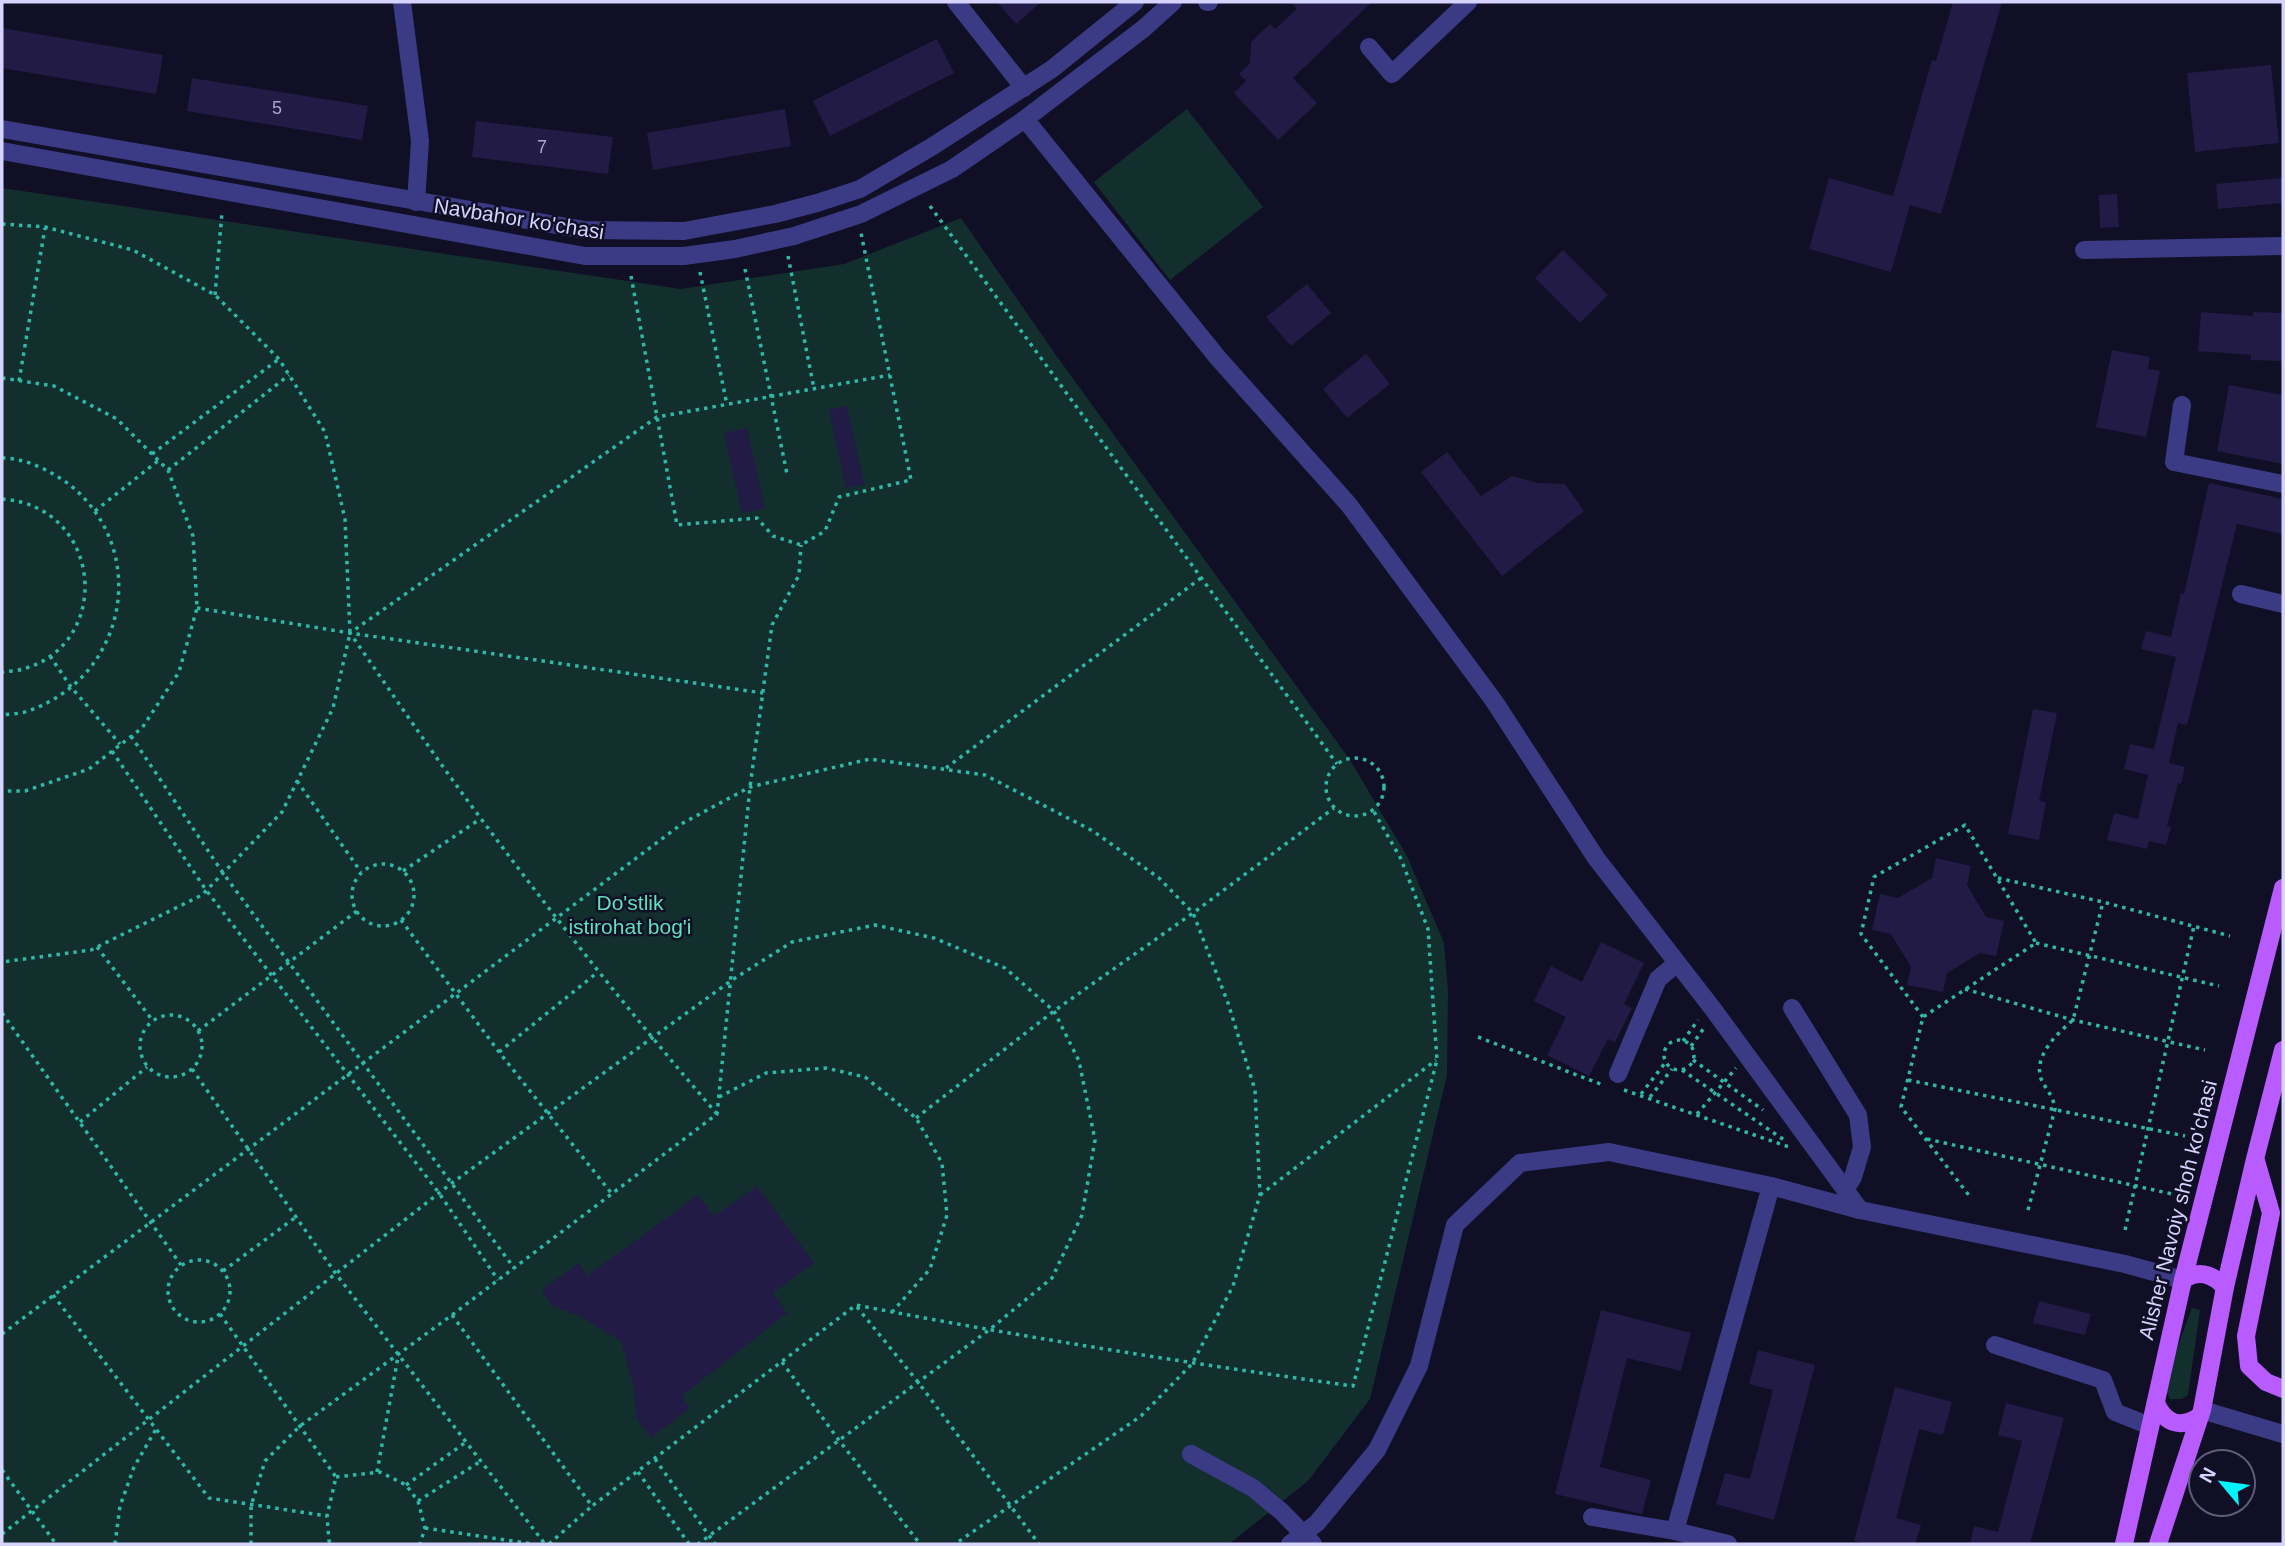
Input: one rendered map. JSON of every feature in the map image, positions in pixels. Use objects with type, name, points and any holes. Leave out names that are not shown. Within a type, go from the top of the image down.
[{"type":"main road","name":"Alisher Navoiy shoh ko'chasi","points":[[2124,1544],[2183,1280],[2283,888]]},
{"type":"main road","points":[[2158,1544],[2201,1413],[2225,1287],[2283,1051]]},
{"type":"main road","points":[[2255,1158],[2271,1213],[2246,1336],[2249,1366],[2266,1382],[2283,1389]]},
{"type":"main road","points":[[2183,1280],[2190,1276],[2207,1274],[2225,1287]]},
{"type":"main road","points":[[2156,1403],[2164,1418],[2171,1422],[2191,1423],[2201,1413]]},
{"type":"street","points":[[402,2],[420,141],[416,202]]},
{"type":"street","points":[[956,2],[1024,88]]},
{"type":"street","name":"Navbahor ko'chasi","points":[[2,129],[585,230],[684,231],[817,204],[860,189],[933,146],[1052,69],[1135,2]]},
{"type":"street","name":"Navbahor ko'chasi","points":[[2,151],[584,257],[684,256],[735,249],[794,236],[861,214],[952,169],[1025,119],[1143,29],[1173,2]]},
{"type":"street","points":[[1369,47],[1392,74],[1468,2]]},
{"type":"street","points":[[1052,69],[1066,87]]},
{"type":"street","points":[[1025,119],[1218,358],[1349,505],[1494,701],[1596,858],[1860,1210]]},
{"type":"street","points":[[2084,250],[2283,246]]},
{"type":"street","points":[[2182,405],[2174,462],[2283,484]]},
{"type":"street","points":[[2241,594],[2283,604]]},
{"type":"street","points":[[1614,1082],[1658,979],[1677,963]]},
{"type":"street","points":[[1792,1008],[1858,1115],[1862,1147],[1853,1177],[1845,1190]]},
{"type":"street","points":[[1191,1454],[1253,1488],[1282,1512],[1302,1541],[1377,1450],[1419,1366],[1455,1225],[1520,1163],[1609,1152],[1771,1186],[1860,1210],[2125,1264],[2183,1280]]},
{"type":"street","points":[[1675,1531],[1771,1186]]},
{"type":"street","points":[[1995,1345],[2103,1380],[2115,1412],[2150,1426]]},
{"type":"street","points":[[2201,1413],[2283,1434]]},
{"type":"street","points":[[1592,1517],[1675,1531],[1728,1544]]},
{"type":"path","points":[[930,206],[1337,764]]},
{"type":"path","points":[[215,295],[222,212]]},
{"type":"path","points":[[2,224],[45,227],[133,250],[215,295],[279,359],[325,432],[345,519],[350,634],[333,708],[282,812],[202,895],[91,950],[2,962]]},
{"type":"path","points":[[19,381],[45,227]]},
{"type":"path","points":[[631,276],[677,525],[757,518],[773,536],[801,545],[825,531],[839,497],[911,480],[861,233]]},
{"type":"path","points":[[788,256],[814,389]]},
{"type":"path","points":[[745,269],[788,474]]},
{"type":"path","points":[[700,272],[727,405]]},
{"type":"path","points":[[152,454],[279,359]]},
{"type":"path","points":[[168,470],[289,375]]},
{"type":"path","points":[[350,634],[657,418],[890,375]]},
{"type":"path","points":[[2,379],[54,386],[117,419],[168,470],[193,536],[197,608],[179,672],[142,728],[89,769],[25,791],[2,791]]},
{"type":"path","points":[[2,458],[12,458],[54,472],[88,500],[111,538],[120,582],[114,626],[94,665],[64,694],[27,711],[2,715]]},
{"type":"path","points":[[95,511],[159,460]]},
{"type":"path","points":[[2,499],[19,500],[45,511],[66,530],[81,554],[86,582],[82,610],[70,636],[50,656],[24,669],[2,672]]},
{"type":"path","points":[[251,1544],[251,1506],[265,1461],[300,1426],[399,1355],[717,1114],[750,787],[772,625],[799,575],[801,545]]},
{"type":"path","points":[[945,769],[1201,578]]},
{"type":"path","points":[[197,608],[350,634],[763,693]]},
{"type":"path","points":[[350,634],[480,818],[556,918],[717,1114]]},
{"type":"path","points":[[50,656],[71,687],[120,744]]},
{"type":"path","points":[[131,736],[223,873],[365,1062],[514,1268]]},
{"type":"path","points":[[112,751],[206,890],[439,1193],[498,1280]]},
{"type":"path","points":[[2,1334],[683,823],[750,787],[870,759],[985,775],[1093,831],[1159,878],[1193,913],[1227,1003],[1255,1090],[1260,1195],[1233,1286],[1192,1364],[1141,1416],[955,1544]]},
{"type":"path","points":[[1345,759],[1364,759],[1380,770],[1385,789],[1383,798],[1373,810],[1351,817],[1334,808],[1326,790],[1326,780],[1337,764],[1345,759]]},
{"type":"path","points":[[297,781],[362,872]]},
{"type":"path","points":[[916,1118],[1054,1011],[1193,913],[1334,808]]},
{"type":"path","points":[[192,1069],[336,1274],[547,1544],[592,1506],[856,1305],[1192,1364],[1353,1386],[1437,1059],[1428,929],[1401,859],[1373,810]]},
{"type":"path","points":[[404,871],[480,818]]},
{"type":"path","points":[[1923,1017],[1861,934],[1874,877],[1965,825],[2036,943]]},
{"type":"path","points":[[385,863],[404,871],[414,889],[414,900],[410,909],[401,920],[386,926],[367,922],[357,911],[352,896],[353,886],[362,872],[374,864],[385,863]]},
{"type":"path","points":[[1997,878],[2103,902],[2230,936]]},
{"type":"path","points":[[2028,1210],[2055,1110],[2054,1098],[2040,1074],[2044,1051],[2073,1020],[2103,902]]},
{"type":"path","points":[[198,1031],[357,911]]},
{"type":"path","points":[[401,920],[499,1052],[612,1194]]},
{"type":"path","points":[[2,1534],[452,1183],[732,980],[792,942],[875,925],[934,938],[1005,968],[1054,1011],[1079,1061],[1095,1140],[1082,1215],[1052,1278],[989,1330],[698,1544]]},
{"type":"path","points":[[2125,1230],[2194,926]]},
{"type":"path","points":[[1971,1198],[1901,1107],[1923,1017],[2036,943],[2219,986]]},
{"type":"path","points":[[97,947],[153,1021]]},
{"type":"path","points":[[499,1052],[599,971]]},
{"type":"path","points":[[1965,989],[2073,1020],[2204,1050]]},
{"type":"path","points":[[2,1013],[181,1265]]},
{"type":"path","points":[[1683,1041],[1703,1014]]},
{"type":"path","points":[[162,1016],[183,1017],[198,1031],[202,1051],[192,1069],[184,1075],[164,1077],[147,1067],[142,1058],[141,1037],[153,1021],[162,1016]]},
{"type":"path","points":[[1691,1046],[1709,1021]]},
{"type":"path","points":[[1478,1037],[1614,1082],[1798,1150],[1682,1070],[1672,1069],[1665,1063]]},
{"type":"path","points":[[1641,1094],[1665,1063],[1665,1048],[1673,1041],[1683,1041],[1691,1046],[1694,1055],[1691,1065],[1682,1070]]},
{"type":"path","points":[[1260,1195],[1437,1059]]},
{"type":"path","points":[[1693,1060],[1766,1112]]},
{"type":"path","points":[[1697,1114],[1741,1062]]},
{"type":"path","points":[[80,1122],[147,1067]]},
{"type":"path","points":[[719,1097],[766,1073],[826,1068],[865,1077],[916,1118],[942,1163],[947,1215],[930,1269],[892,1312]]},
{"type":"path","points":[[1650,1097],[1672,1069]]},
{"type":"path","points":[[1908,1080],[2185,1136]]},
{"type":"path","points":[[1925,1138],[2172,1194]]},
{"type":"path","points":[[223,1271],[296,1217]]},
{"type":"path","points":[[201,1259],[211,1261],[223,1271],[230,1285],[230,1295],[220,1314],[202,1322],[183,1318],[175,1311],[168,1292],[174,1272],[181,1265],[201,1259]]},
{"type":"path","points":[[53,1295],[209,1499],[327,1516]]},
{"type":"path","points":[[856,1305],[918,1382],[1039,1544]]},
{"type":"path","points":[[220,1314],[336,1477],[327,1516],[328,1543]]},
{"type":"path","points":[[452,1315],[592,1506]]},
{"type":"path","points":[[377,1472],[399,1355]]},
{"type":"path","points":[[782,1362],[920,1544]]},
{"type":"path","points":[[116,1544],[120,1506],[134,1467],[156,1428]]},
{"type":"path","points":[[406,1485],[466,1442]]},
{"type":"path","points":[[655,1459],[715,1544]]},
{"type":"path","points":[[418,1502],[481,1461]]},
{"type":"path","points":[[2,1470],[57,1544]]},
{"type":"path","points":[[336,1477],[377,1472],[406,1485],[418,1502],[425,1528],[420,1544]]},
{"type":"path","points":[[638,1472],[689,1544]]},
{"type":"path","points":[[425,1528],[532,1544]]},
{"type":"green space","points":[[1187,109],[1263,207],[1170,280],[1094,182]]},
{"type":"green space","name":"Do'stlik istirohat bog'i","points":[[2,188],[681,289],[844,264],[961,218],[1053,351],[1350,760],[1407,856],[1444,943],[1448,991],[1447,1075],[1370,1399],[1308,1481],[1229,1544],[2,1544]]},
{"type":"green space","points":[[2192,1308],[2200,1310],[2188,1395],[2182,1399],[2170,1399],[2163,1386]]},
{"type":"building","points":[[997,2],[1041,2],[1016,24]]},
{"type":"building","points":[[1291,2],[1372,2],[1293,78],[1317,103],[1278,140],[1234,93],[1246,81],[1239,74],[1250,63],[1251,42],[1270,24],[1275,29],[1297,9]]},
{"type":"building","points":[[1953,2],[2002,2],[1941,214],[1910,205],[1891,272],[1809,249],[1829,178],[1893,196],[1932,60],[1936,61]]},
{"type":"building","points":[[2,28],[163,55],[156,94],[2,68]]},
{"type":"building","points":[[937,39],[954,73],[830,136],[813,101]]},
{"type":"building","points":[[2271,65],[2279,143],[2195,152],[2187,73]]},
{"type":"building","points":[[192,78],[368,106],[362,140],[187,111]]},
{"type":"building","points":[[785,109],[791,146],[653,170],[647,133]]},
{"type":"building","points":[[476,121],[613,137],[608,174],[472,157]]},
{"type":"building","points":[[2282,178],[2283,203],[2218,209],[2216,184]]},
{"type":"building","points":[[2117,194],[2119,227],[2100,228],[2099,195]]},
{"type":"building","points":[[1563,250],[1608,295],[1580,323],[1535,278]]},
{"type":"building","points":[[1307,284],[1331,313],[1291,346],[1266,317]]},
{"type":"building","points":[[2201,312],[2253,316],[2253,312],[2283,313],[2283,361],[2251,360],[2251,355],[2198,351]]},
{"type":"building","points":[[2112,350],[2150,357],[2148,369],[2160,371],[2146,437],[2096,427]]},
{"type":"building","points":[[1366,354],[1390,384],[1347,418],[1323,389]]},
{"type":"building","points":[[2229,385],[2283,395],[2283,464],[2217,451]]},
{"type":"building","points":[[847,406],[864,484],[846,488],[829,410]]},
{"type":"building","points":[[747,428],[765,508],[742,513],[724,433]]},
{"type":"building","points":[[1447,452],[1481,496],[1512,476],[1538,483],[1565,484],[1584,511],[1502,576],[1421,472]]},
{"type":"building","points":[[2209,483],[2283,499],[2283,534],[2237,524],[2187,725],[2178,723],[2169,763],[2185,767],[2167,826],[2171,827],[2166,845],[2149,841],[2147,849],[2107,840],[2114,813],[2138,819],[2148,775],[2124,769],[2130,744],[2154,749],[2176,657],[2141,649],[2146,631],[2171,637],[2181,593],[2184,594]]},
{"type":"building","points":[[2033,709],[2057,713],[2039,801],[2046,802],[2039,840],[2008,834]]},
{"type":"building","points":[[1936,858],[1971,866],[1967,885],[1986,917],[2004,921],[1996,956],[1980,953],[1947,973],[1943,992],[1907,985],[1911,967],[1891,934],[1872,930],[1880,894],[1898,898],[1932,878]]},
{"type":"building","points":[[1601,942],[1644,963],[1624,1004],[1632,1008],[1615,1042],[1608,1039],[1589,1076],[1547,1055],[1566,1017],[1534,1001],[1551,966],[1582,982]]},
{"type":"building","points":[[757,1186],[814,1263],[773,1293],[787,1313],[682,1396],[690,1408],[651,1438],[637,1419],[634,1389],[621,1341],[581,1317],[551,1305],[542,1290],[579,1263],[587,1276],[698,1195],[714,1216]]},
{"type":"building","points":[[2039,1301],[2091,1314],[2085,1335],[2033,1323]]},
{"type":"building","points":[[1601,1310],[1691,1333],[1681,1371],[1627,1358],[1600,1467],[1651,1480],[1642,1514],[1555,1494]]},
{"type":"building","points":[[1758,1350],[1815,1365],[1774,1520],[1716,1504],[1725,1473],[1750,1479],[1773,1390],[1749,1384]]},
{"type":"building","points":[[1895,1387],[1952,1402],[1943,1435],[1919,1429],[1896,1518],[1921,1525],[1915,1544],[1866,1544],[1854,1541]]},
{"type":"building","points":[[2006,1403],[2064,1418],[2030,1544],[1970,1544],[1974,1526],[1998,1532],[2022,1441],[1998,1435]]}]
